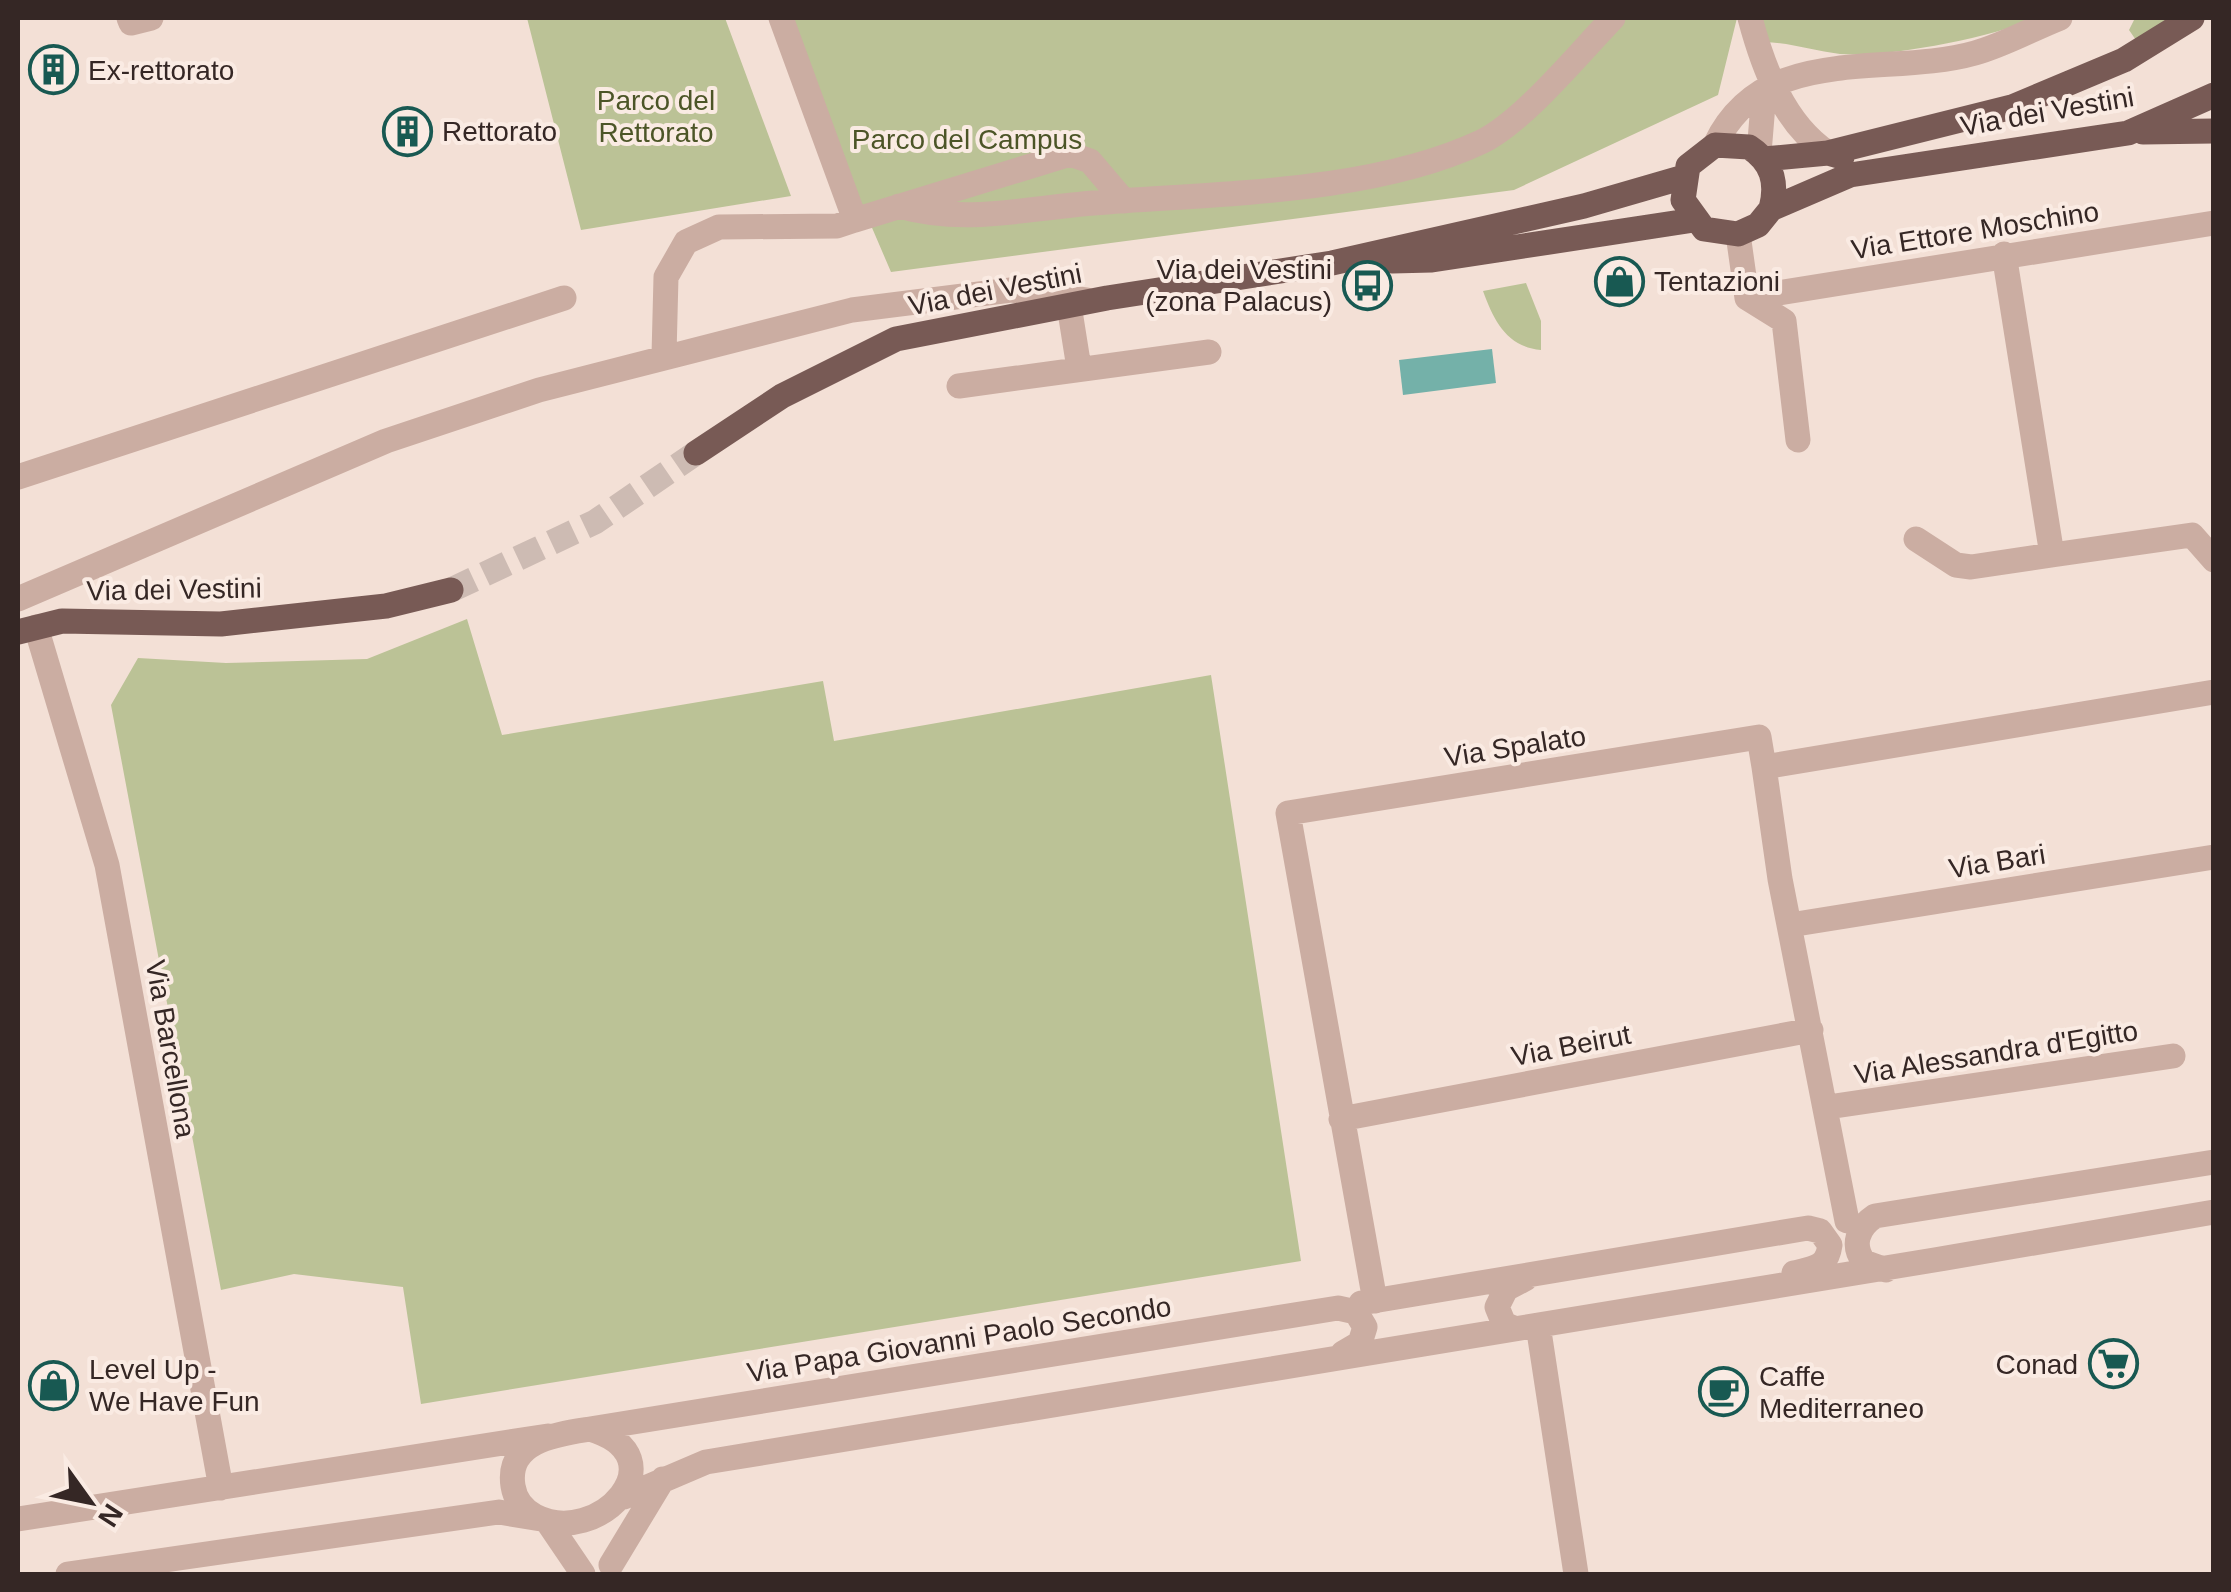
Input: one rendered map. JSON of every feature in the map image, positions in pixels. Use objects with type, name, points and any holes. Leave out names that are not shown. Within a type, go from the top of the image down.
[{"type":"main road","points":[[1828,153],[2012,107],[2124,60],[2192,18]]},
{"type":"main road","name":"Via dei Vestini","points":[[1332,263],[1432,260],[1694,220],[1714,234],[1738,234],[1758,225],[1770,209],[1816,187],[1885,168],[2128,133],[2214,95]]},
{"type":"main road","points":[[2128,133],[2214,131]]},
{"type":"main road","name":"Via dei Vestini","points":[[696,453],[782,396],[896,340],[1080,303],[1332,263],[1584,206],[1684,176],[1695,156],[1715,145],[1738,143],[1761,156],[1828,153],[1885,168]]},
{"type":"main road","points":[[1761,156],[1774,182],[1770,209]]},
{"type":"main road","points":[[1684,176],[1683,200],[1694,220]]},
{"type":"main road","name":"Via dei Vestini","points":[[27,629],[62,621],[221,624],[386,606],[451,590]]},
{"type":"street","points":[[129,18],[131,23],[151,18]]},
{"type":"street","points":[[781,18],[855,220]]},
{"type":"street","points":[[899,206],[936,217],[982,217],[1414,167],[1485,140],[1540,94],[1614,18]]},
{"type":"street","points":[[1750,18],[1770,89],[1795,126],[1828,153]]},
{"type":"street","points":[[1715,145],[1738,108],[1817,69],[1974,54],[2060,18]]},
{"type":"street","points":[[1761,156],[1770,89]]},
{"type":"street","points":[[664,356],[666,277],[686,242],[718,227],[837,226],[1070,154],[1090,160],[1124,201]]},
{"type":"street","name":"Via Ettore Moschino","points":[[1747,298],[2214,223]]},
{"type":"street","points":[[1738,234],[1747,298],[1784,321],[1798,440]]},
{"type":"street","points":[[2004,254],[2052,555]]},
{"type":"street","points":[[18,599],[386,442],[539,390],[852,310],[1011,290],[1080,303],[1079,368]]},
{"type":"street","points":[[18,477],[564,298]]},
{"type":"street","points":[[959,386],[1209,352]]},
{"type":"street","points":[[1916,539],[1956,565],[1970,567],[2203,534],[2214,560]]},
{"type":"street","name":"Via Barcellona","points":[[27,629],[107,865],[221,1488]]},
{"type":"street","points":[[1764,767],[2214,692]]},
{"type":"street","name":"Via Spalato","points":[[1374,1300],[1288,813],[1760,737],[1764,767]]},
{"type":"street","name":"Via Alessandra d'Egitto","points":[[1764,767],[1847,1221]]},
{"type":"street","name":"Via Bari","points":[[1790,925],[2214,856]]},
{"type":"street","name":"Via Beirut","points":[[1341,1119],[1812,1030]]},
{"type":"street","name":"Via Alessandra d'Egitto","points":[[1828,1107],[2173,1056]]},
{"type":"street","name":"Via Papa Giovanni Paolo Secondo","points":[[18,1519],[1338,1308],[2214,1162]]},
{"type":"street","points":[[68,1574],[499,1512],[544,1520],[597,1514],[664,1478],[706,1462],[1333,1357],[1688,1304],[2214,1212]]},
{"type":"street","points":[[1876,1216],[1864,1223],[1857,1249],[1864,1262],[1886,1270]]},
{"type":"street","points":[[1688,1304],[1821,1266],[1830,1245],[1820,1231],[1808,1228]]},
{"type":"street","name":"Via Papa Giovanni Paolo Secondo","points":[[1526,1326],[1500,1318],[1501,1294],[1539,1274]]},
{"type":"street","points":[[1333,1357],[1356,1347],[1365,1333],[1361,1317],[1338,1308]]},
{"type":"street","points":[[1526,1326],[1576,1574]]},
{"type":"street","points":[[590,1429],[610,1436],[626,1452],[631,1475],[620,1501],[611,1570]]},
{"type":"street","points":[[548,1436],[520,1456],[512,1477],[520,1504],[544,1520],[583,1574]]},
{"type":"street","points":[[611,1570],[664,1478]]},
{"type":"green space","name":"Parco del Rettorato","points":[[527,18],[725,18],[791,196],[581,230]]},
{"type":"green space","name":"Parco del Campus","points":[[782,18],[1737,18],[1718,95],[1514,190],[891,272]]},
{"type":"green space","points":[[1760,18],[2037,18],[1940,45],[1885,53],[1840,54],[1764,42]]},
{"type":"green space","points":[[2135,18],[2183,18],[2138,43],[2129,30]]},
{"type":"green space","points":[[1526,283],[1541,321],[1541,350],[1519,344],[1503,331],[1483,291]]},
{"type":"green space","points":[[467,619],[502,735],[823,681],[834,741],[1211,675],[1301,1261],[421,1404],[403,1287],[294,1274],[221,1290],[111,705],[138,658],[226,663],[367,659]]},
{"type":"water","points":[[1492,349],[1496,383],[1403,395],[1399,360]]},
{"type":"tunnel","points":[[451,590],[595,522],[696,453]]},
{"type":"place","name":"Ex-rettorato","points":[[53,70]]},
{"type":"place","name":"Rettorato","points":[[407,131]]},
{"type":"place","name":"Tentazioni","points":[[1619,281]]},
{"type":"place","name":"Via dei Vestini (zona Palacus)","points":[[1367,285]]},
{"type":"place","name":"Conad","points":[[2113,1364]]},
{"type":"place","name":"Level Up - We Have Fun","points":[[54,1385]]},
{"type":"place","name":"Caffe Mediterraneo","points":[[1724,1392]]}]
